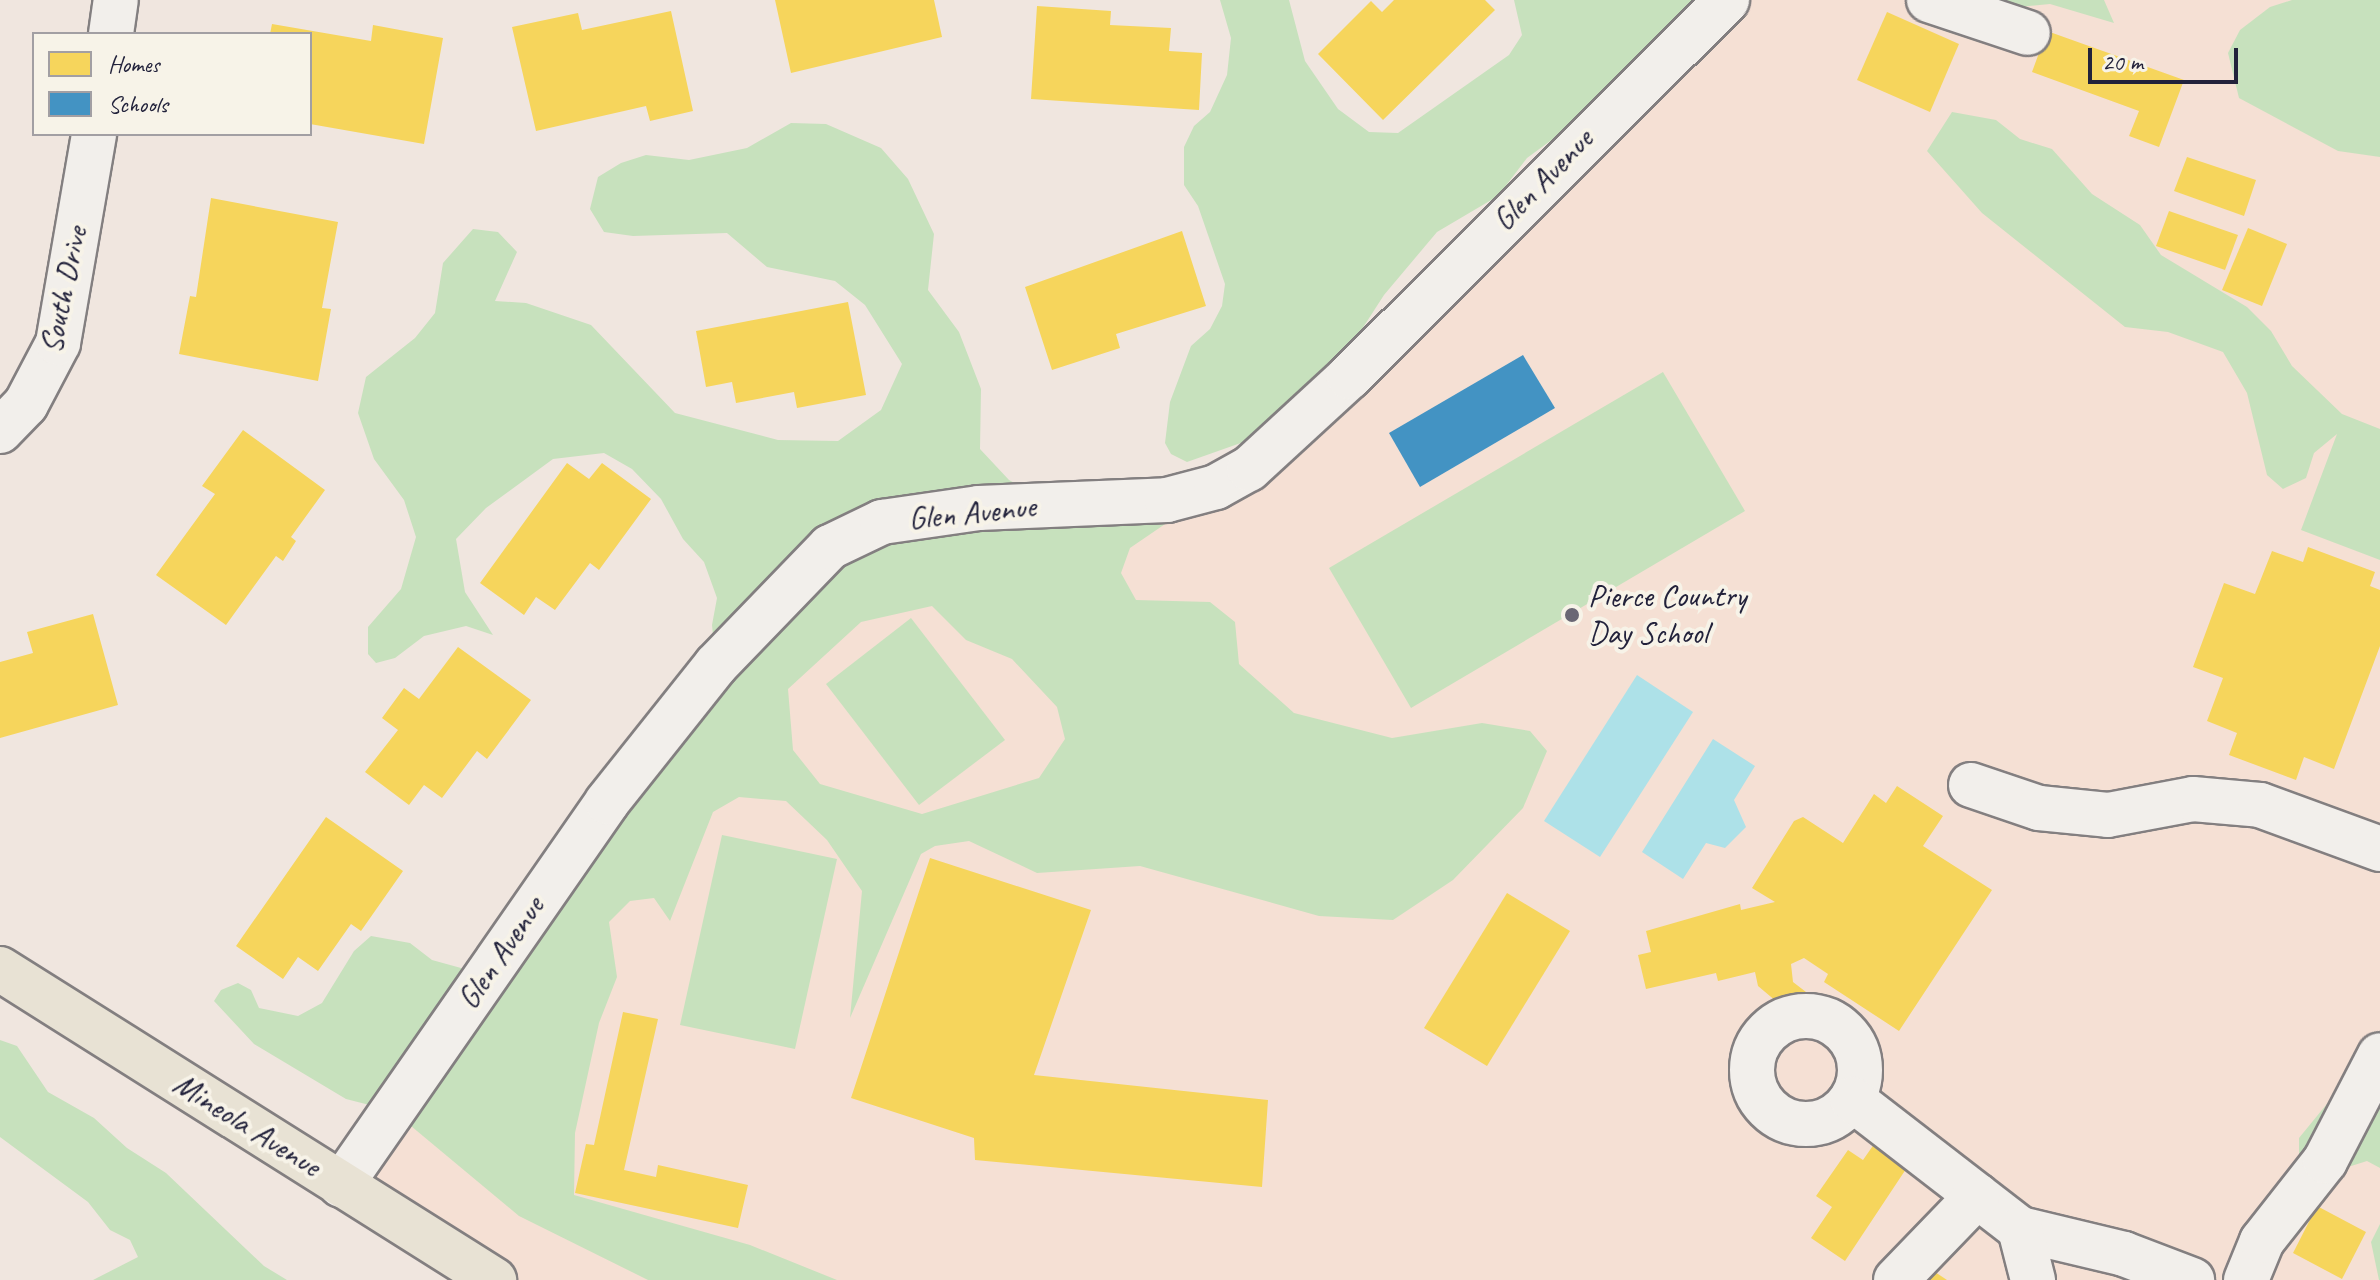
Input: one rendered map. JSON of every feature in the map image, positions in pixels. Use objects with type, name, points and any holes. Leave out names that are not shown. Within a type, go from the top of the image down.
[{"type":"main road","name":"Mineola Avenue","points":[[0,969],[494,1280]]},
{"type":"street","points":[[111,32],[116,0]]},
{"type":"street","name":"Glen Avenue","points":[[341,1185],[607,802],[716,665],[830,547],[882,522],[979,508],[1167,500],[1216,487],[1249,469],[1349,377],[1727,0]]},
{"type":"street","points":[[1929,0],[2028,33]]},
{"type":"street","name":"South Drive","points":[[0,431],[26,404],[58,343],[94,136]]},
{"type":"street","points":[[1971,785],[2039,808],[2108,815],[2193,799],[2260,805],[2380,849]]},
{"type":"street","points":[[2246,1280],[2262,1241],[2325,1161],[2380,1055]]},
{"type":"street","points":[[1852,1099],[2020,1229],[2124,1254],[2192,1280]]},
{"type":"street","points":[[1896,1280],[1977,1196]]},
{"type":"street","points":[[2020,1229],[2033,1280]]},
{"type":"shaded area","name":"Pierce Country Day School","points":[[1727,0],[2346,0],[2380,16],[2380,1280],[494,1280],[341,1185],[716,665],[1216,487]]},
{"type":"green space","points":[[1220,0],[1289,0],[1305,61],[1338,109],[1369,132],[1398,133],[1509,55],[1522,35],[1514,0],[1712,0],[1587,114],[1527,158],[1498,196],[1437,232],[1384,295],[1353,343],[1252,439],[1187,462],[1171,454],[1165,443],[1170,402],[1191,346],[1210,329],[1222,306],[1225,284],[1198,206],[1184,185],[1184,147],[1194,126],[1210,112],[1227,75],[1231,38]]},
{"type":"green space","points":[[1993,0],[2104,0],[2114,23],[2050,4],[2019,7]]},
{"type":"green space","points":[[2292,0],[2380,0],[2380,157],[2338,151],[2239,98],[2228,53],[2240,30],[2270,7]]},
{"type":"green space","points":[[1952,112],[1996,120],[2020,139],[2052,149],[2092,194],[2140,225],[2161,255],[2247,307],[2271,331],[2292,366],[2342,414],[2380,429],[2380,560],[2301,530],[2337,434],[2314,453],[2306,478],[2283,489],[2267,475],[2247,393],[2223,352],[2168,332],[2125,327],[1982,213],[1927,151]]},
{"type":"green space","points":[[791,123],[826,124],[881,148],[908,179],[934,234],[928,290],[959,332],[981,389],[980,449],[1009,480],[1055,505],[1190,507],[1130,548],[1121,573],[1136,600],[1210,602],[1235,622],[1239,664],[1294,713],[1392,738],[1482,723],[1530,731],[1547,751],[1523,808],[1453,880],[1393,920],[1319,916],[1140,866],[1037,873],[969,841],[935,846],[921,854],[850,1018],[862,891],[827,840],[786,801],[739,797],[713,812],[670,921],[654,898],[630,901],[609,922],[617,977],[599,1023],[575,1133],[574,1195],[750,1245],[837,1280],[648,1280],[519,1216],[393,1111],[346,1099],[254,1044],[214,1001],[221,990],[238,983],[251,990],[259,1008],[298,1016],[322,1003],[354,951],[371,936],[410,943],[432,960],[461,968],[472,994],[716,665],[712,625],[717,598],[704,562],[683,539],[661,499],[632,469],[604,453],[553,459],[486,508],[456,539],[465,592],[493,635],[466,626],[424,636],[395,658],[376,663],[368,654],[368,627],[401,589],[416,537],[404,500],[374,459],[358,413],[366,377],[415,338],[435,313],[443,263],[473,229],[498,232],[517,252],[495,301],[526,303],[591,325],[675,413],[778,440],[838,441],[881,410],[902,364],[865,305],[835,281],[767,267],[727,233],[633,236],[604,232],[590,209],[598,177],[621,163],[646,155],[689,160],[747,148]],"holes":[[[932,606],[966,640],[1012,659],[1057,707],[1065,739],[1039,778],[922,814],[820,784],[793,750],[788,689],[861,622]]]},
{"type":"green space","points":[[1663,372],[1745,511],[1411,708],[1329,568]]},
{"type":"green space","points":[[911,618],[1005,740],[919,805],[826,684]]},
{"type":"green space","points":[[722,835],[837,859],[795,1049],[680,1025]]},
{"type":"green space","points":[[2380,1039],[2380,1168],[2367,1161],[2326,1174],[2299,1168],[2299,1138]]},
{"type":"green space","points":[[0,1040],[17,1046],[48,1092],[94,1118],[127,1148],[166,1173],[264,1266],[287,1280],[93,1280],[138,1257],[130,1240],[110,1230],[88,1202],[0,1137]]},
{"type":"green space","points":[[2380,1224],[2380,1280],[2379,1280],[2371,1242]]},
{"type":"water","points":[[1637,675],[1693,712],[1600,857],[1544,821]]},
{"type":"water","points":[[1713,739],[1755,766],[1734,800],[1746,827],[1725,848],[1706,843],[1683,879],[1642,852]]},
{"type":"building: Homes","points":[[775,0],[934,0],[942,37],[791,73]]},
{"type":"building: Homes","points":[[1394,0],[1485,0],[1495,10],[1383,120],[1318,54],[1371,1],[1382,12]]},
{"type":"building: Homes","points":[[1037,6],[1111,11],[1110,25],[1171,28],[1169,51],[1202,53],[1199,110],[1031,99]]},
{"type":"building: Homes","points":[[671,11],[693,111],[650,121],[646,106],[536,131],[512,27],[578,13],[582,30]]},
{"type":"building: Homes","points":[[1887,12],[1959,44],[1930,112],[1857,80]]},
{"type":"building: Homes","points":[[272,24],[371,41],[373,25],[443,38],[424,144],[312,124],[312,32],[270,32]]},
{"type":"building: Homes","points":[[2047,31],[2184,80],[2159,147],[2129,136],[2139,111],[2032,72]]},
{"type":"building: Homes","points":[[2187,157],[2256,180],[2244,216],[2174,191]]},
{"type":"building: Homes","points":[[211,198],[338,222],[322,308],[331,309],[318,381],[179,354],[190,296],[196,297]]},
{"type":"building: Homes","points":[[2169,211],[2238,235],[2225,270],[2156,246]]},
{"type":"building: Homes","points":[[2248,228],[2287,244],[2262,306],[2222,290]]},
{"type":"building: Homes","points":[[1182,231],[1206,306],[1116,334],[1120,348],[1052,370],[1025,287]]},
{"type":"building: Homes","points":[[848,302],[866,395],[797,408],[794,392],[736,403],[732,382],[706,387],[696,331]]},
{"type":"building: Homes","points":[[243,430],[325,490],[291,537],[296,541],[283,561],[276,556],[226,625],[156,575],[215,494],[202,486]]},
{"type":"building: Homes","points":[[567,463],[589,479],[602,463],[651,499],[599,570],[590,563],[555,610],[536,597],[524,615],[480,583]]},
{"type":"building: Homes","points":[[2308,547],[2375,572],[2370,586],[2380,590],[2380,646],[2334,769],[2304,757],[2296,780],[2229,755],[2237,733],[2207,721],[2223,678],[2193,667],[2224,583],[2255,594],[2272,551],[2303,562]]},
{"type":"building: Homes","points":[[93,614],[118,705],[0,738],[0,662],[33,653],[27,632]]},
{"type":"building: Homes","points":[[458,647],[531,700],[487,759],[477,751],[442,798],[424,785],[409,805],[365,772],[398,730],[382,718],[404,688],[419,699]]},
{"type":"building: Homes","points":[[1897,786],[1943,816],[1923,846],[1992,890],[1899,1031],[1824,982],[1828,974],[1804,958],[1791,964],[1793,982],[1806,992],[1790,1013],[1758,986],[1755,972],[1718,981],[1716,973],[1646,989],[1638,955],[1651,952],[1646,931],[1740,904],[1741,910],[1775,902],[1752,888],[1794,821],[1803,817],[1843,843],[1874,794],[1886,803]]},
{"type":"building: Homes","points":[[326,817],[403,871],[361,931],[351,924],[318,971],[298,957],[283,979],[236,946]]},
{"type":"building: Homes","points":[[930,858],[1091,910],[1034,1075],[1268,1100],[1262,1187],[975,1160],[974,1138],[851,1098]]},
{"type":"building: Homes","points":[[1507,893],[1570,931],[1487,1066],[1424,1028]]},
{"type":"building: Homes","points":[[623,1012],[658,1019],[624,1170],[656,1177],[658,1165],[748,1185],[738,1228],[575,1193],[586,1144],[594,1145]]},
{"type":"building: Homes","points":[[1879,1137],[1912,1160],[1845,1261],[1811,1238],[1832,1207],[1816,1196],[1848,1150],[1863,1160]]},
{"type":"building: Homes","points":[[2317,1206],[2366,1232],[2342,1279],[2293,1253]]},
{"type":"building: Homes","points":[[1929,1268],[1947,1280],[1921,1280]]},
{"type":"building: Schools","points":[[1523,355],[1555,408],[1420,487],[1389,433]]},
{"type":"place","name":"Pierce Country Day School","points":[[1572,615]]}]
